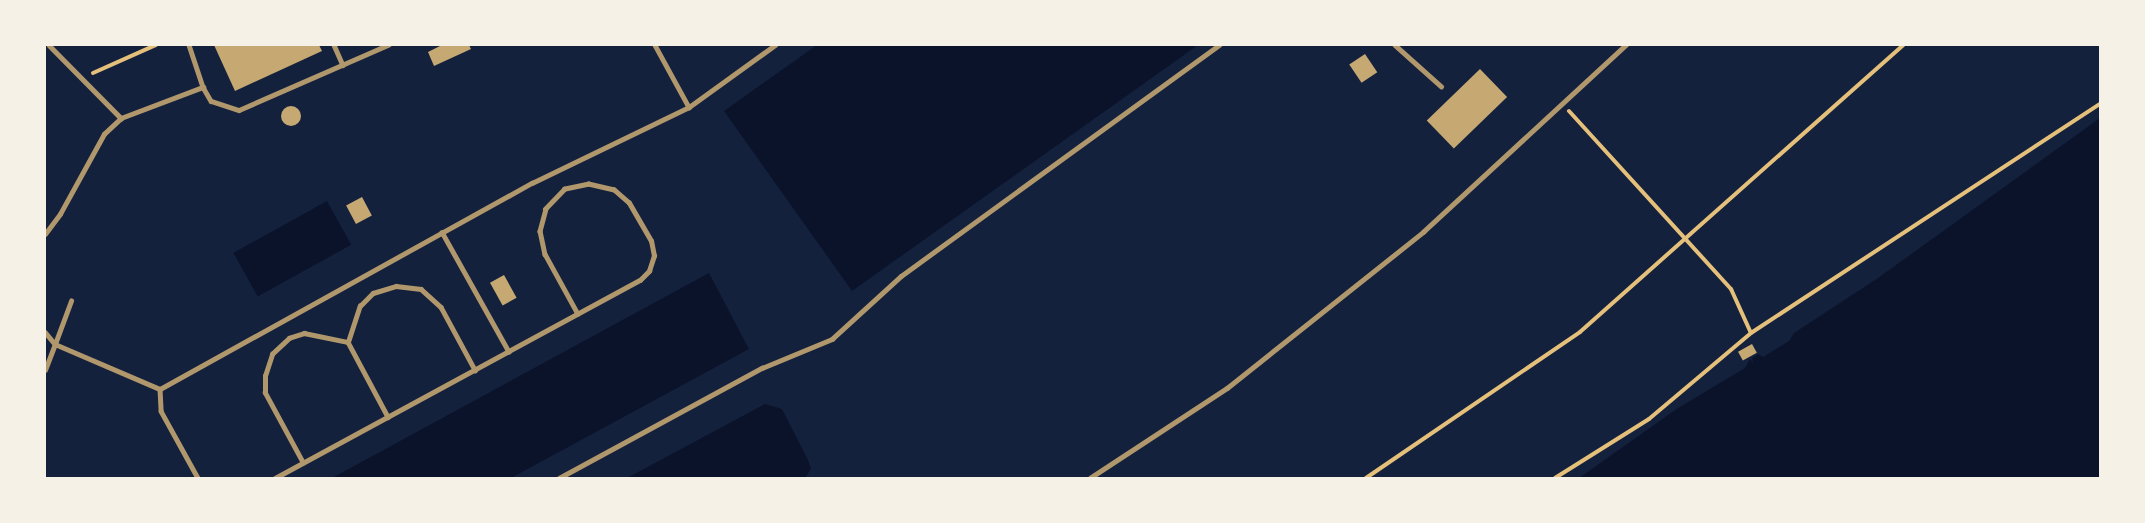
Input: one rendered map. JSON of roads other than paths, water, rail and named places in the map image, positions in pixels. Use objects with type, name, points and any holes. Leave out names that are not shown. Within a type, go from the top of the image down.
[{"type":"lane","points":[[49,45],[121,118]]},
{"type":"lane","points":[[189,45],[203,87],[211,101],[238,110],[388,45]]},
{"type":"lane","points":[[334,45],[342,65]]},
{"type":"lane","points":[[655,45],[689,107]]},
{"type":"lane","points":[[160,389],[532,183],[689,107],[775,45]]},
{"type":"lane","points":[[559,478],[762,368],[832,339],[901,276],[1219,45]]},
{"type":"lane","points":[[1395,45],[1441,86]]},
{"type":"lane","points":[[1090,478],[1227,388],[1423,232],[1626,45]]},
{"type":"lane","points":[[45,234],[60,214],[104,134],[121,118],[203,87]]},
{"type":"lane","points":[[275,478],[475,370],[578,314],[640,280],[650,271],[654,256],[651,241],[629,203],[615,190],[590,184],[565,189],[546,209],[540,231],[545,254],[578,314]]},
{"type":"lane","points":[[442,232],[508,352]]},
{"type":"lane","points":[[388,417],[348,342],[360,306],[373,293],[396,286],[421,289],[441,307],[475,370]]},
{"type":"lane","points":[[45,370],[71,301]]},
{"type":"lane","points":[[45,332],[56,344],[160,389]]},
{"type":"lane","points":[[303,463],[265,393],[265,376],[272,354],[289,338],[304,333],[348,342]]},
{"type":"lane","points":[[160,389],[161,411],[198,478]]},
{"type":"water","points":[[817,45],[1198,45],[852,291],[724,111]]},
{"type":"water","points":[[2100,118],[2100,478],[1579,478],[1678,408],[1745,368],[1750,359],[1753,363],[1752,358],[1758,354],[1763,357],[1789,341],[1794,333],[1878,278]]},
{"type":"water","points":[[327,201],[351,245],[258,297],[233,253]]},
{"type":"water","points":[[709,273],[749,349],[511,478],[332,478]]},
{"type":"water","points":[[765,404],[782,409],[811,469],[805,478],[627,478]]}]
